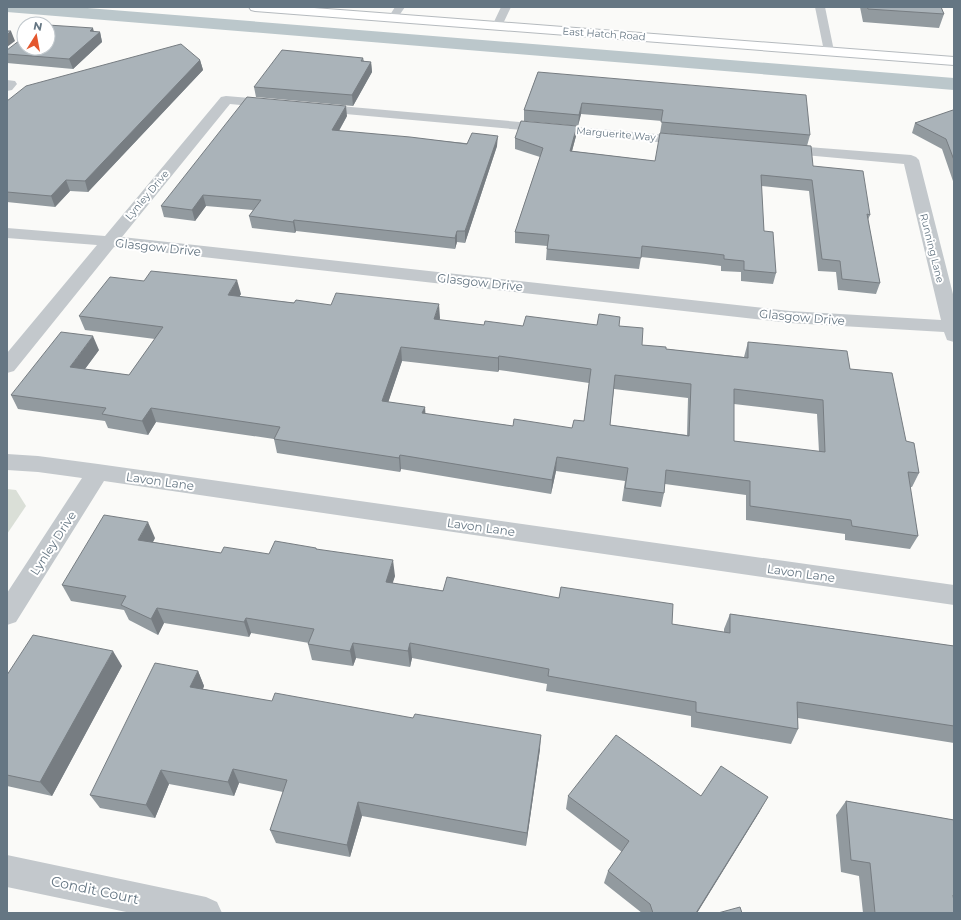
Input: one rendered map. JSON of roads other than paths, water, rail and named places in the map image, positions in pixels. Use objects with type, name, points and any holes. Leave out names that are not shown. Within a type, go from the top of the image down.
[{"type":"main road","name":"East Hatch Road","points":[[255,7],[954,61]]},
{"type":"street","name":"Lynley Drive","points":[[7,366],[108,241],[226,100],[290,105]]},
{"type":"street","name":"Marguerite Way","points":[[306,107],[704,142]]},
{"type":"street","name":"Running Lane","points":[[768,148],[911,160],[953,330]]},
{"type":"street","name":"Glasgow Drive","points":[[7,233],[108,241],[790,317],[953,330]]},
{"type":"street","name":"Lavon Lane","points":[[7,462],[38,464],[98,472],[954,595]]},
{"type":"street","name":"Lynley Drive","points":[[7,614],[98,472]]},
{"type":"street","name":"Condit Court","points":[[7,871],[206,913]]},
{"type":"lane","points":[[393,18],[400,7]]},
{"type":"lane","points":[[497,26],[506,7]]},
{"type":"lane","points":[[820,7],[829,51]]},
{"type":"waterway","points":[[7,7],[954,84]]}]
